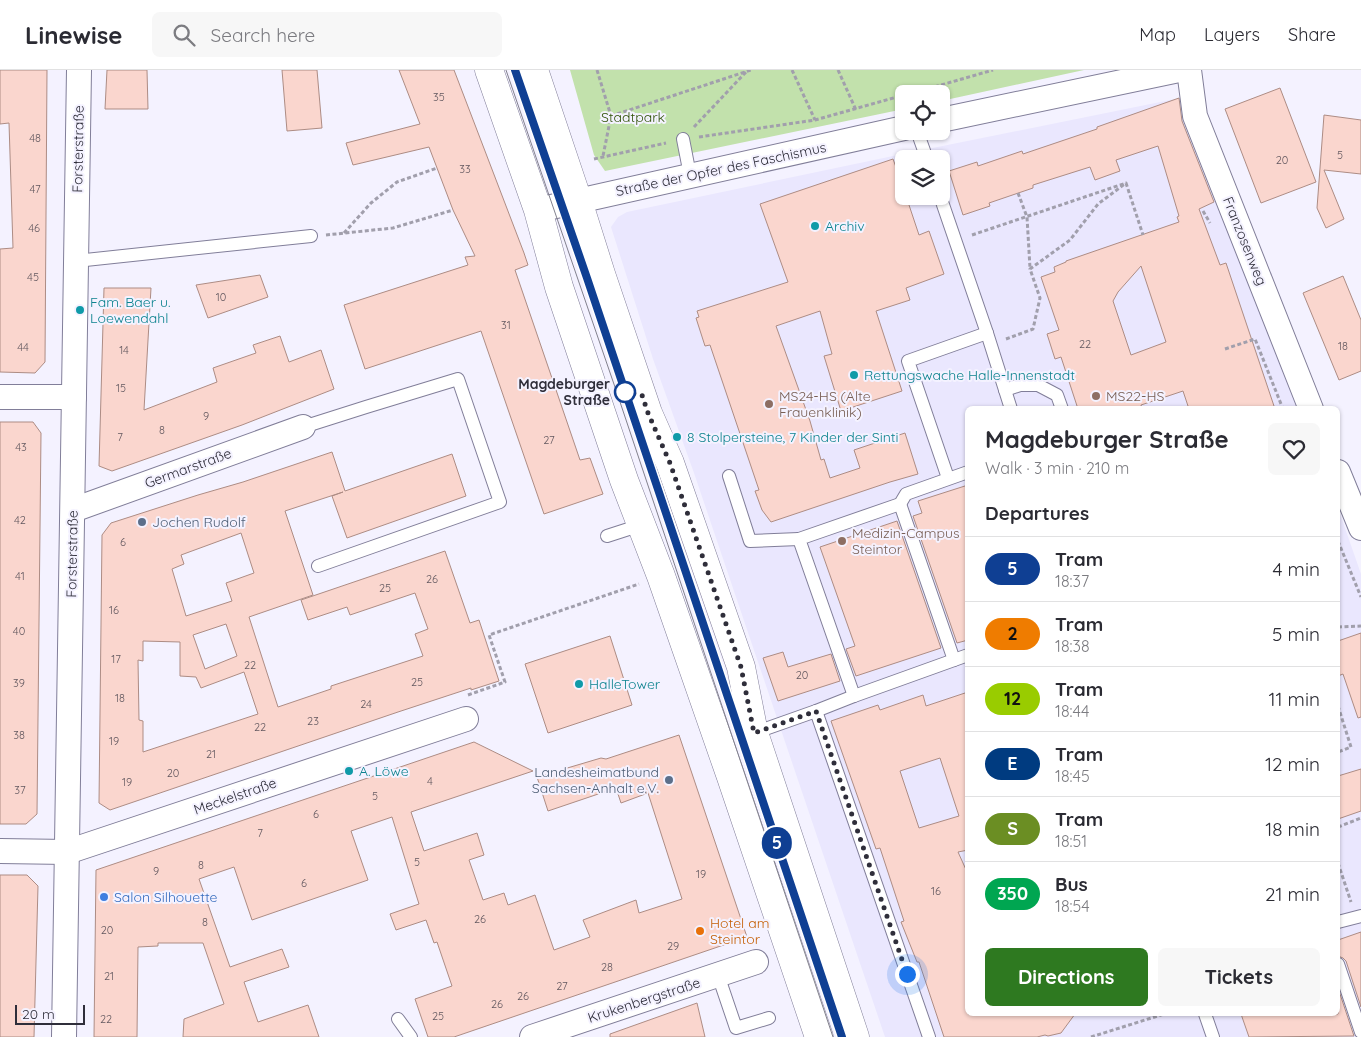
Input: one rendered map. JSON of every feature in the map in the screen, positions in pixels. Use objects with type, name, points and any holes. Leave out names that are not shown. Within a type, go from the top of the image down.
[{"type":"street","name":"Forsterstraße","points":[[64,1037],[79,70]]},
{"type":"street","points":[[489,70],[538,210],[559,287],[624,480],[661,576],[819,1037]]},
{"type":"street","points":[[534,70],[648,413],[670,463],[741,667],[754,733],[855,1037]]},
{"type":"street","points":[[950,118],[1178,70]]},
{"type":"street","name":"Franzosenweg","points":[[1190,70],[1195,116],[1310,406]]},
{"type":"street","name":"Straße der Opfer des Faschismus","points":[[538,210],[895,130]]},
{"type":"street","points":[[0,397],[74,397]]},
{"type":"street","name":"Germarstraße","points":[[73,510],[304,427]]},
{"type":"street","points":[[1340,477],[1361,528]]},
{"type":"street","name":"Meckelstraße","points":[[0,851],[67,852],[466,719]]},
{"type":"street","name":"Krukenbergstraße","points":[[532,1037],[756,962]]},
{"type":"lane","points":[[683,139],[690,175]]},
{"type":"lane","points":[[943,205],[989,338],[1009,406]]},
{"type":"lane","points":[[76,261],[311,236]]},
{"type":"lane","points":[[948,478],[908,360],[989,338]]},
{"type":"lane","points":[[304,427],[366,406],[458,379],[500,502],[318,566]]},
{"type":"lane","points":[[1005,390],[1020,385],[1038,385],[1057,395],[1061,406]]},
{"type":"lane","points":[[729,476],[750,541],[799,539],[900,504],[906,494],[965,473]]},
{"type":"lane","points":[[900,504],[954,660]]},
{"type":"lane","points":[[607,536],[641,525]]},
{"type":"lane","points":[[799,539],[854,696]]},
{"type":"lane","points":[[754,733],[965,656]]},
{"type":"lane","points":[[816,711],[929,1037]]},
{"type":"lane","points":[[1340,921],[1357,911]]},
{"type":"lane","points":[[1340,970],[1361,1032]]},
{"type":"lane","points":[[718,975],[736,1028],[769,1018]]},
{"type":"lane","points":[[1206,1016],[1213,1037]]},
{"type":"lane","points":[[398,1019],[411,1037]]},
{"type":"path","points":[[597,70],[611,116],[603,156]]},
{"type":"path","points":[[792,70],[815,120]]},
{"type":"path","points":[[838,70],[856,109]]},
{"type":"path","points":[[941,85],[993,70]]},
{"type":"path","points":[[611,116],[748,71]]},
{"type":"path","points":[[683,139],[748,71]]},
{"type":"path","points":[[594,159],[683,139],[815,120],[895,98]]},
{"type":"path","points":[[344,233],[371,203],[397,182],[437,168]]},
{"type":"path","points":[[955,241],[1126,183]]},
{"type":"path","points":[[1126,183],[1143,235]]},
{"type":"path","points":[[1030,269],[1070,240],[1098,204],[1126,183]]},
{"type":"path","points":[[989,338],[1033,330],[1040,298],[1030,269],[1027,217],[1018,193]]},
{"type":"path","points":[[311,236],[393,228],[454,210]]},
{"type":"path","points":[[1225,349],[1255,339],[1282,406]]},
{"type":"path","points":[[1340,546],[1361,597]]},
{"type":"path","points":[[466,719],[459,698],[505,682],[489,635],[644,582]]},
{"type":"path","points":[[1340,627],[1361,626]]},
{"type":"path","points":[[1340,713],[1351,747],[1340,751]]},
{"type":"path","points":[[1340,826],[1361,818]]},
{"type":"path","points":[[1340,868],[1357,911]]},
{"type":"path","points":[[1091,1037],[1158,1016]]},
{"type":"shaded area","name":"Medizin-Campus Steintor","points":[[1180,98],[1223,201],[1301,406],[965,406],[965,1016],[1340,1016],[1340,514],[1361,574],[1361,1037],[885,1037],[694,473],[653,359],[611,227],[618,217],[627,212],[895,156],[895,205],[950,205],[950,150],[923,150]]},
{"type":"green space","name":"Stadtpark","points":[[570,70],[1084,70],[950,99],[950,85],[895,85],[895,111],[605,171],[594,155]]},
{"type":"building","points":[[0,70],[47,70],[45,362],[35,373],[0,372],[0,249],[13,248],[9,123],[0,124]]},
{"type":"building","points":[[107,70],[147,70],[148,109],[105,109]]},
{"type":"building","points":[[282,70],[317,70],[322,128],[287,131]]},
{"type":"building","points":[[399,70],[454,70],[528,265],[515,270],[580,460],[590,458],[603,494],[544,514],[481,331],[365,369],[344,305],[468,265],[465,257],[475,256],[453,210],[429,147],[353,165],[346,143],[420,124]]},
{"type":"building","points":[[1280,88],[1316,182],[1261,203],[1225,109]]},
{"type":"building","points":[[1179,98],[1182,121],[1214,202],[1199,209],[1220,265],[1226,263],[1274,406],[1188,406],[1183,391],[1141,406],[1077,406],[1061,357],[1055,359],[1047,334],[1059,330],[1041,277],[1055,272],[1054,267],[1066,261],[1179,222],[1177,217],[1179,216],[1158,146],[1116,160],[1120,171],[1095,180],[1090,167],[1033,185],[1033,188],[989,203],[990,206],[963,215],[950,171],[977,162],[978,166],[1022,151],[1023,154]],"holes":[[[1141,266],[1166,342],[1131,355],[1113,301],[1118,292]]]},
{"type":"building","points":[[1324,115],[1361,120],[1361,174],[1324,170],[1344,219],[1326,228],[1317,208]]},
{"type":"building","points":[[893,159],[895,164],[895,205],[909,205],[919,235],[929,231],[944,274],[906,288],[910,300],[876,311],[902,391],[841,411],[824,356],[832,354],[820,311],[776,326],[810,421],[821,460],[824,459],[830,478],[860,468],[854,450],[905,433],[918,474],[771,522],[762,510],[755,491],[759,490],[710,345],[705,346],[696,318],[699,317],[697,311],[788,282],[760,204]]},
{"type":"building","points":[[260,275],[268,297],[208,318],[196,285]]},
{"type":"building","points":[[1343,276],[1361,320],[1361,371],[1339,380],[1303,293]]},
{"type":"building","points":[[104,288],[151,288],[144,410],[217,382],[213,368],[256,353],[253,345],[280,336],[289,362],[321,350],[334,389],[242,425],[112,471],[99,466]]},
{"type":"building","points":[[0,422],[33,422],[41,433],[37,814],[26,824],[0,824]]},
{"type":"building","points":[[332,452],[345,491],[452,454],[466,496],[347,538],[332,496],[343,492],[285,511],[313,595],[249,617],[278,707],[331,689],[331,686],[423,656],[415,634],[428,629],[415,593],[350,615],[347,607],[308,620],[301,600],[445,551],[470,623],[479,620],[499,681],[471,690],[471,688],[398,712],[110,810],[99,803],[102,535],[111,523]],"holes":[[[241,533],[254,573],[226,583],[232,601],[186,616],[172,569],[184,564],[181,555]],[[226,624],[237,656],[205,669],[193,635]],[[143,641],[180,642],[180,676],[196,677],[201,688],[244,672],[258,714],[143,752],[143,721],[139,720],[138,660],[143,661]]]},
{"type":"building","points":[[965,486],[965,641],[957,643],[913,516],[922,513],[918,501]]},
{"type":"building","points":[[897,521],[941,648],[856,676],[846,649],[855,646],[820,547]]},
{"type":"building","points":[[1361,633],[1361,717],[1358,718],[1343,674],[1340,675],[1340,640]]},
{"type":"building","name":"HalleTower","points":[[610,636],[632,705],[548,733],[525,664]]},
{"type":"building","points":[[783,652],[788,667],[831,654],[840,681],[778,701],[763,658]]},
{"type":"building","points":[[965,693],[965,851],[958,852],[965,867],[965,1016],[1074,1016],[1061,1033],[1037,1037],[944,1037],[919,962],[917,962],[901,922],[904,921],[880,848],[876,849],[831,721],[878,705],[880,710],[923,695],[926,706]],"holes":[[[940,758],[959,816],[919,828],[900,771]]]},
{"type":"building","points":[[679,735],[747,937],[454,1037],[428,1037],[415,999],[452,986],[437,942],[434,943],[426,920],[396,930],[390,914],[419,904],[392,817],[351,831],[368,880],[252,920],[234,867],[199,879],[230,967],[282,949],[289,967],[244,982],[258,1022],[308,1005],[319,1037],[183,1037],[184,1019],[224,1004],[203,943],[158,943],[158,946],[138,947],[137,1037],[94,1037],[96,870],[474,742],[533,771],[411,812],[424,851],[477,833],[484,855],[469,860],[483,900],[504,893],[508,905],[535,895],[554,950],[590,937],[583,920],[636,900],[639,913],[682,899],[648,793],[621,803],[616,788],[548,811],[537,777],[601,758],[606,759]]},
{"type":"building","points":[[1361,769],[1361,811],[1340,818],[1340,775]]},
{"type":"building","points":[[0,875],[27,875],[38,886],[34,1037],[0,1037]]},
{"type":"building","points":[[1361,932],[1361,1007],[1346,961],[1340,957],[1340,939]]},
{"type":"building","points":[[1340,994],[1354,1036],[1249,1037],[1242,1016],[1340,1016]]},
{"type":"building","points":[[697,1003],[705,1037],[610,1037],[610,1034]]},
{"type":"tram line","points":[[506,70],[617,393],[833,1037]]},
{"type":"tram line","points":[[515,70],[587,278],[842,1037]]},
{"type":"tram line","name":"5","points":[[515,70],[680,553],[842,1037]]},
{"type":"place","name":"Archiv","points":[[815,226]]},
{"type":"place","name":"Fam. Baer u. Loewendahl","points":[[80,310]]},
{"type":"place","name":"Rettungswache Halle-Innenstadt","points":[[854,375]]},
{"type":"place","name":"Magdeburger Straße","points":[[625,392]]},
{"type":"place","name":"MS22-HS","points":[[1096,396]]},
{"type":"place","name":"MS24-HS (Alte Frauenklinik)","points":[[769,404]]},
{"type":"place","name":"8 Stolpersteine, 7 Kinder der Sinti","points":[[677,437]]},
{"type":"place","name":"Jochen Rudolf","points":[[142,522]]},
{"type":"place","name":"Medizin-Campus Steintor","points":[[842,541]]},
{"type":"place","name":"HalleTower","points":[[579,684]]},
{"type":"place","name":"A. Löwe","points":[[349,771]]},
{"type":"place","name":"Landesheimatbund Sachsen-Anhalt e.V.","points":[[669,780]]},
{"type":"place","name":"Salon Silhouette","points":[[104,897]]},
{"type":"place","name":"Hotel am Steintor","points":[[700,931]]},
{"type":"route","points":[[625,392],[642,395],[670,463],[741,667],[754,733],[816,711],[907,974]]}]
